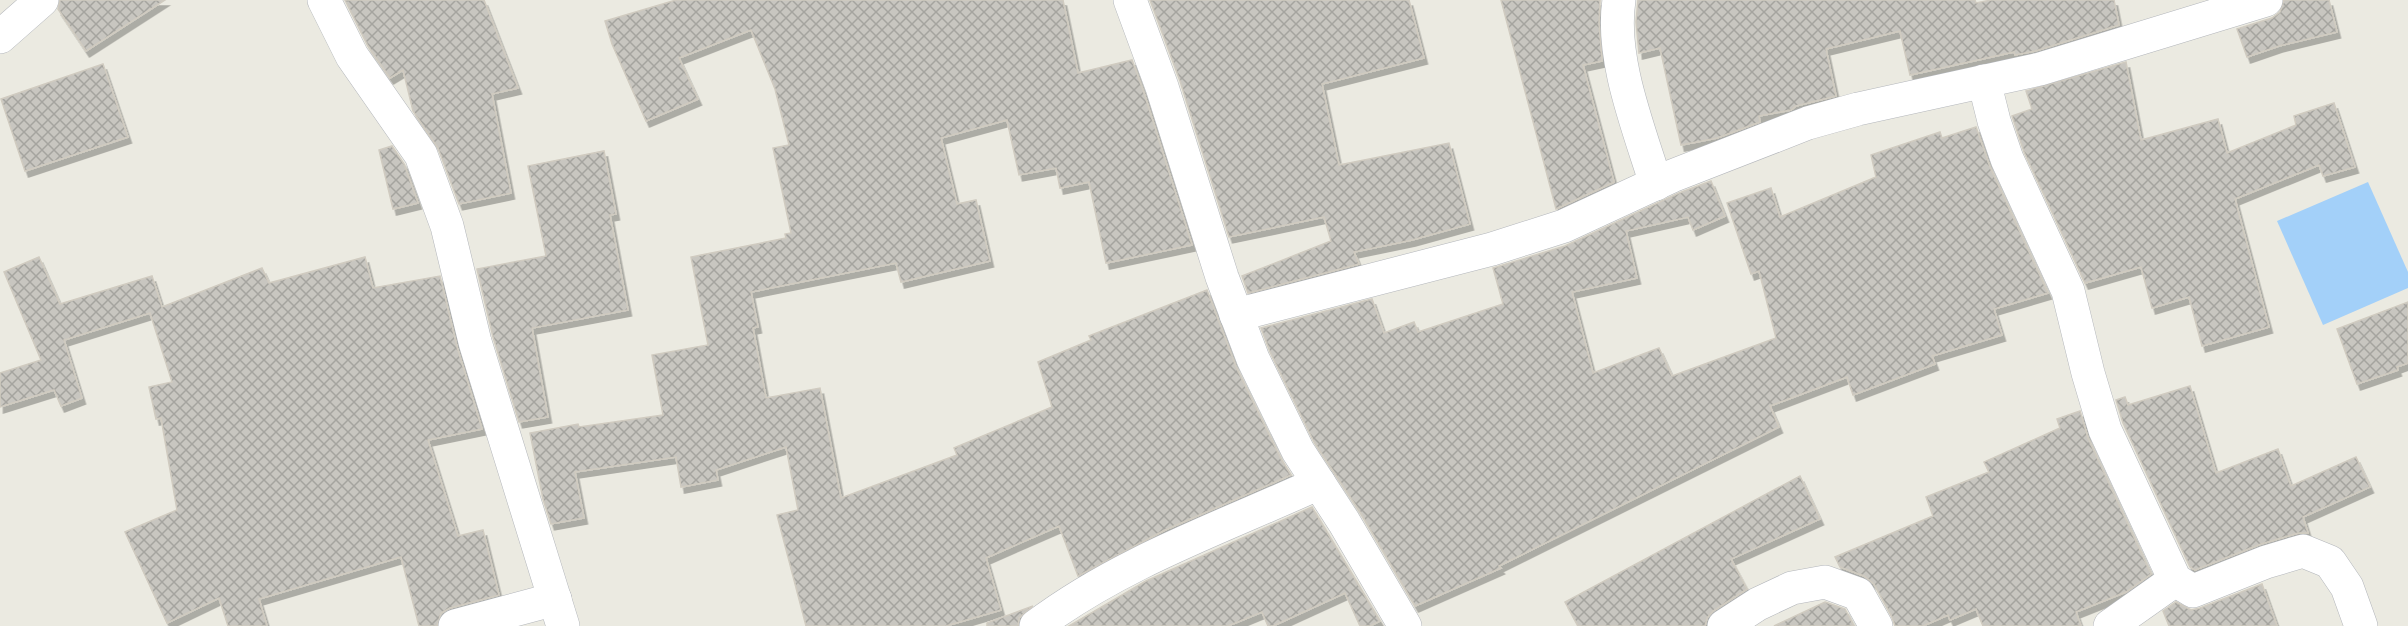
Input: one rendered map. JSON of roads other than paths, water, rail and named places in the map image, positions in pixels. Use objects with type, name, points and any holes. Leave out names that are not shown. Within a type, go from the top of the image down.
[{"type":"street","points":[[0,36],[42,0]]},
{"type":"street","points":[[324,0],[352,56],[421,154],[447,226],[475,342],[559,613],[455,626]]},
{"type":"street","points":[[1130,0],[1162,87],[1222,277],[1253,359],[1298,451],[1405,626]]},
{"type":"street","points":[[1619,0],[1617,13],[1621,53],[1629,95],[1656,184]]},
{"type":"street","points":[[1236,315],[1492,249],[1564,226],[1656,184],[1808,123],[1858,109],[2040,69],[2109,50],[2266,0]]},
{"type":"street","points":[[1984,81],[2007,159],[2068,291],[2105,430],[2175,580],[2193,591],[2266,562],[2303,551],[2330,562],[2347,587],[2361,626]]},
{"type":"street","points":[[1036,626],[1065,604],[1126,571],[1178,545],[1318,483]]},
{"type":"street","points":[[2110,626],[2175,580]]},
{"type":"street","points":[[1724,626],[1758,604],[1792,588],[1825,582],[1858,594],[1876,626]]},
{"type":"water","points":[[2368,182],[2408,272],[2408,288],[2323,325],[2277,221]]}]
